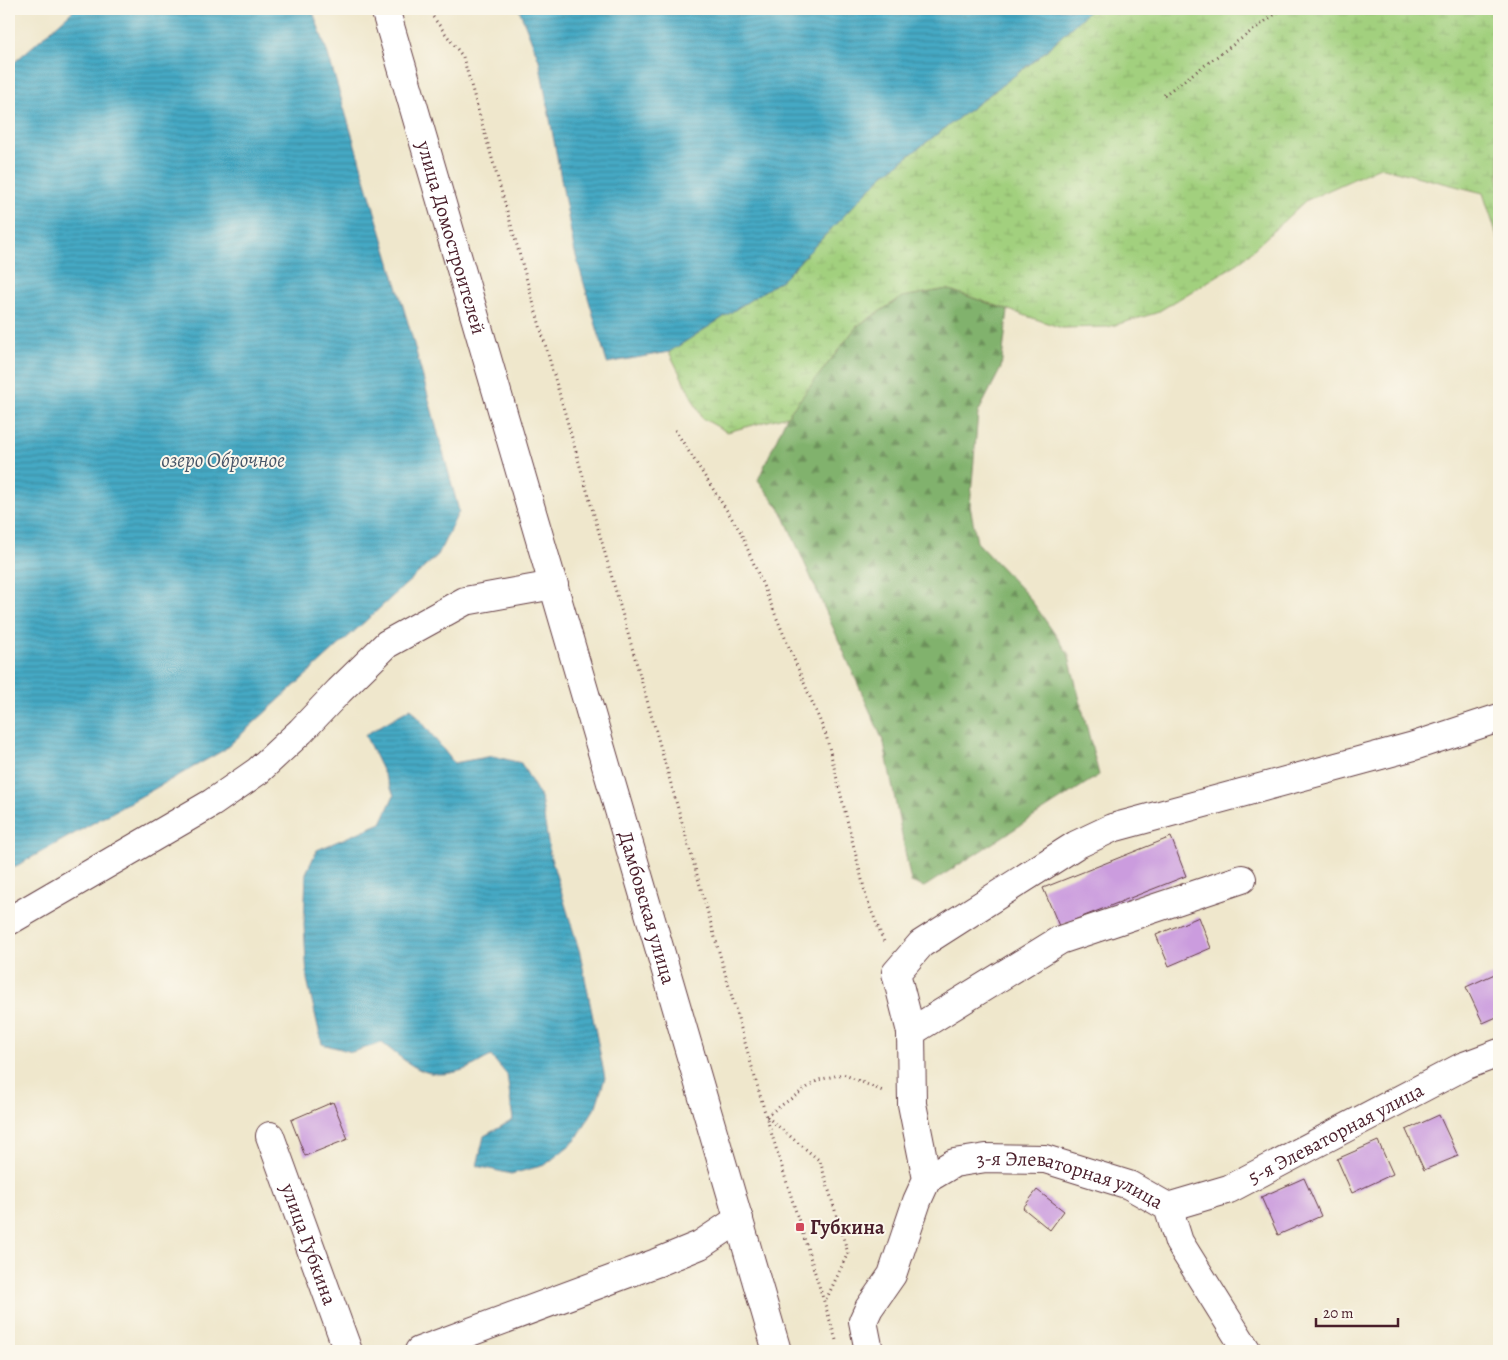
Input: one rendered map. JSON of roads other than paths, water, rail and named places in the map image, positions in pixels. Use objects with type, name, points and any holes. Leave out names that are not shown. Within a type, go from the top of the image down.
[{"type":"main road","name":"улица Домостроителей","points":[[388,17],[518,465]]},
{"type":"main road","name":"Дамбовская улица","points":[[518,465],[777,1351]]},
{"type":"main road","points":[[9,921],[212,804],[258,771],[302,731],[387,644],[465,601],[554,585]]},
{"type":"main road","points":[[869,1351],[863,1322],[869,1308],[892,1275],[917,1201],[927,1179],[912,1104],[911,1032],[896,972],[921,944],[1076,845],[1112,828],[1414,746],[1499,718]]},
{"type":"main road","points":[[911,1032],[1060,940],[1242,879]]},
{"type":"main road","name":"5-я Элеваторная улица","points":[[1168,1207],[1229,1190],[1464,1066],[1499,1053]]},
{"type":"main road","name":"улица Губкина","points":[[270,1136],[348,1351]]},
{"type":"main road","name":"3-я Элеваторная улица","points":[[927,1179],[954,1163],[986,1158],[1045,1159],[1129,1185],[1168,1207],[1179,1242],[1247,1351]]},
{"type":"main road","points":[[419,1351],[700,1245],[739,1219]]},
{"type":"water","name":"озеро Оброчное","points":[[75,9],[312,9],[327,51],[411,333],[459,511],[438,555],[224,750],[9,870],[9,67]]},
{"type":"water","points":[[519,9],[1091,9],[1039,57],[882,176],[783,279],[669,352],[607,363],[574,249],[539,60]]},
{"type":"water","points":[[411,708],[454,763],[493,756],[521,763],[541,798],[550,855],[580,953],[605,1078],[596,1106],[575,1141],[545,1165],[511,1174],[477,1166],[484,1136],[513,1120],[507,1075],[491,1056],[463,1070],[438,1074],[428,1073],[419,1069],[382,1043],[352,1052],[322,1044],[307,979],[304,925],[306,873],[317,850],[381,823],[394,795],[365,735]]},
{"type":"place","name":"Губкина","points":[[800,1227]]}]
